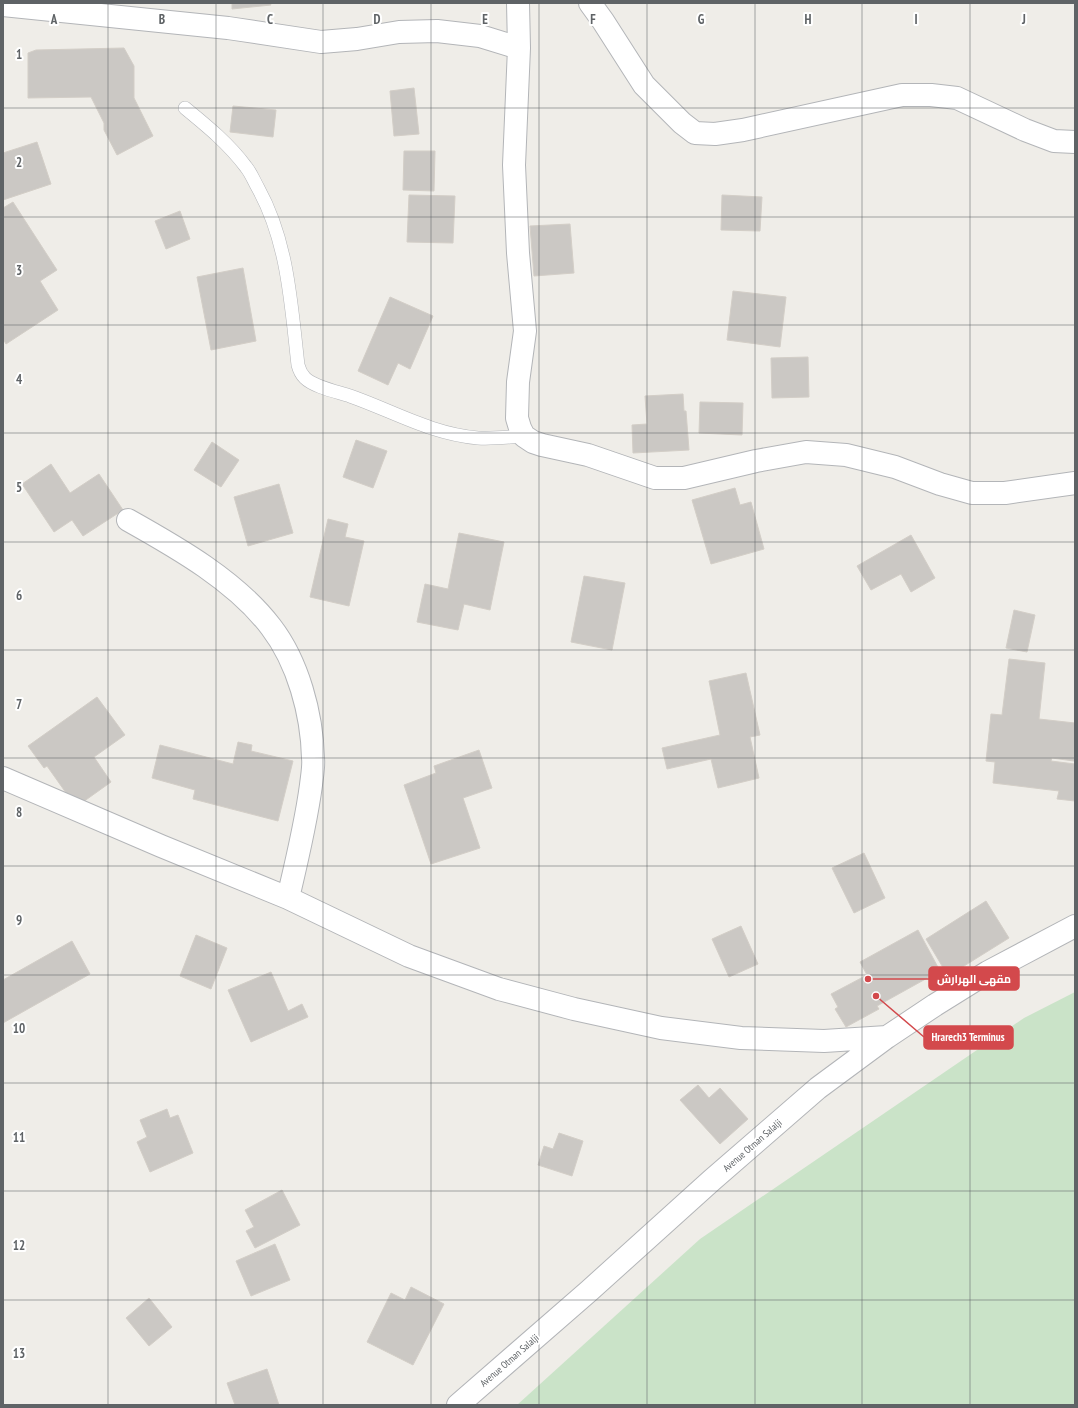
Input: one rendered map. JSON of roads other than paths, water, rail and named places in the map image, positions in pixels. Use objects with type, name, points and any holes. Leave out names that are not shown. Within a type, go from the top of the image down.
[{"type":"street","points":[[518,3],[519,48],[514,165],[518,253],[526,331],[518,382],[517,418],[524,436],[533,442],[542,445],[588,455],[655,478],[684,478],[756,461],[806,452],[846,454],[895,467],[940,484],[972,493],[1005,493],[1075,483]]},
{"type":"street","points":[[590,3],[644,85],[682,124],[695,133],[715,134],[743,130],[902,96],[931,95],[957,98],[1025,130],[1054,141],[1075,142]]},
{"type":"street","points":[[3,5],[228,28],[321,42],[357,39],[399,32],[437,31],[480,36],[519,48]]},
{"type":"street","points":[[128,520],[178,548],[243,596],[272,627],[289,655],[302,690],[309,717],[313,759],[309,797],[301,844],[288,898]]},
{"type":"street","points":[[3,778],[160,846],[288,898],[409,956],[499,989],[574,1009],[661,1028],[741,1038],[824,1040],[887,1037]]},
{"type":"street","name":"Avenue Otman Salalji","points":[[458,1405],[818,1088],[887,1037],[988,972],[1075,926]]},
{"type":"lane","points":[[185,108],[217,135],[247,168],[266,202],[279,236],[287,270],[298,364],[300,372],[305,379],[421,425],[449,433],[479,438],[524,436]]},
{"type":"place","name":"مقهى الهرارش","points":[[868,979]]},
{"type":"place","name":"Hrarech3 Terminus","points":[[876,996]]}]
